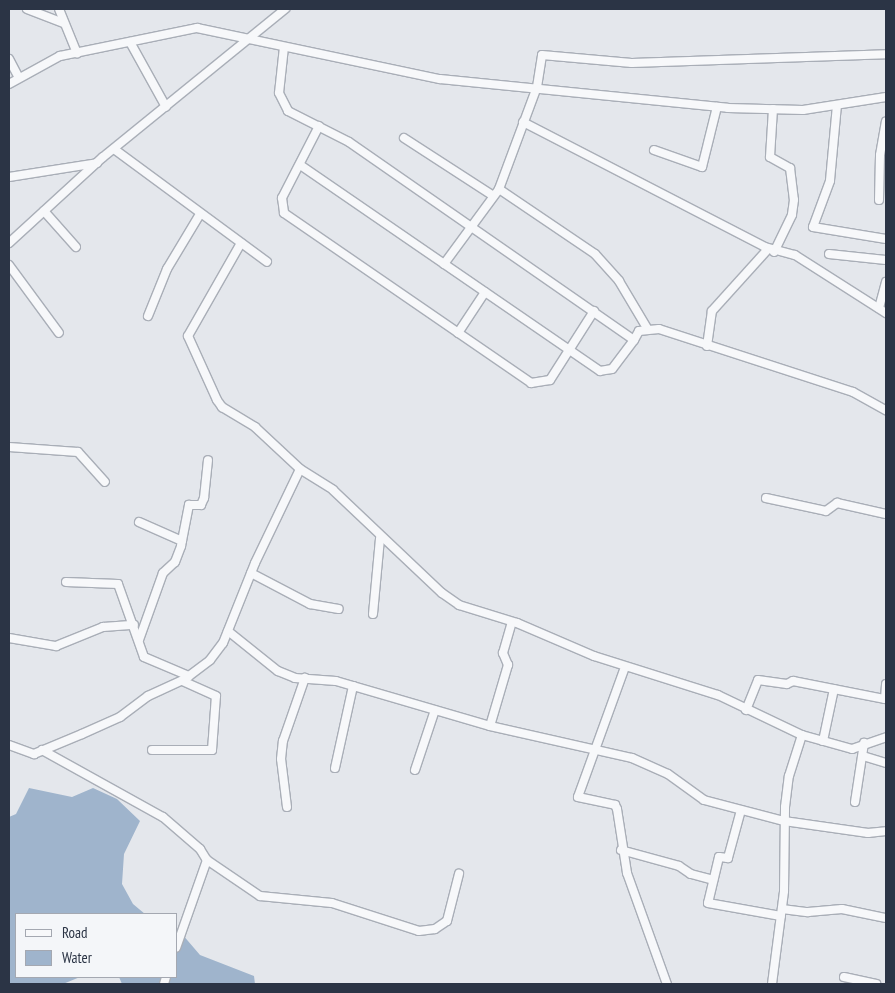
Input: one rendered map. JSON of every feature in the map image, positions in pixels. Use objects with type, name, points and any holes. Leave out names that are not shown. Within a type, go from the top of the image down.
[{"type":"street","points":[[27,9],[63,23]]},
{"type":"street","points":[[59,9],[63,23],[77,53]]},
{"type":"street","points":[[9,243],[97,163],[285,9]]},
{"type":"street","points":[[9,84],[18,76],[60,56],[198,28],[440,78],[717,107],[773,109],[837,105],[886,97]]},
{"type":"street","points":[[130,42],[166,107]]},
{"type":"street","points":[[284,47],[281,102],[288,111],[348,142],[634,340]]},
{"type":"street","points":[[444,264],[492,195],[499,189],[537,87],[541,58],[548,54],[619,63],[886,54]]},
{"type":"street","points":[[9,59],[18,76]]},
{"type":"street","points":[[837,105],[830,181],[814,227],[886,240]]},
{"type":"street","points":[[654,150],[702,167],[717,107]]},
{"type":"street","points":[[707,346],[712,311],[771,250],[792,215],[794,200],[790,168],[770,157],[773,109]]},
{"type":"street","points":[[523,122],[771,250],[795,255],[886,313]]},
{"type":"street","points":[[879,200],[880,154],[886,122]]},
{"type":"street","points":[[319,126],[302,166],[282,198],[284,213],[531,383],[542,384],[550,380],[594,311]]},
{"type":"street","points":[[404,138],[492,195]]},
{"type":"street","points":[[114,149],[267,262]]},
{"type":"street","points":[[9,177],[97,163]]},
{"type":"street","points":[[302,166],[570,350],[606,372],[634,340],[639,331],[647,328],[853,392],[886,410]]},
{"type":"street","points":[[499,189],[595,254],[618,282],[647,328]]},
{"type":"street","points":[[44,211],[76,247]]},
{"type":"street","points":[[148,316],[167,269],[200,214]]},
{"type":"street","points":[[241,243],[188,336],[222,407],[255,427],[300,469],[333,490],[380,538],[459,605],[512,622],[625,667],[660,675],[802,735],[852,749],[864,743],[886,737]]},
{"type":"street","points":[[829,254],[886,260]]},
{"type":"street","points":[[9,265],[60,334]]},
{"type":"street","points":[[879,308],[886,282]]},
{"type":"street","points":[[458,333],[485,292]]},
{"type":"street","points":[[9,447],[78,452],[105,482]]},
{"type":"street","points":[[139,640],[163,573],[175,562],[190,505],[201,505],[204,498],[208,460]]},
{"type":"street","points":[[9,745],[34,754],[120,717],[148,696],[189,676],[210,660],[228,631],[251,573],[300,469]]},
{"type":"street","points":[[766,498],[826,511],[837,503],[886,514]]},
{"type":"street","points":[[139,522],[182,541]]},
{"type":"street","points":[[373,614],[380,538]]},
{"type":"street","points":[[251,573],[310,604],[339,609]]},
{"type":"street","points":[[66,582],[118,584],[148,661],[189,676]]},
{"type":"street","points":[[490,726],[508,665],[502,653],[512,622]]},
{"type":"street","points":[[9,638],[56,646],[103,627],[134,625]]},
{"type":"street","points":[[228,631],[278,671],[305,678],[353,686],[490,726],[632,758],[668,774],[704,800],[741,810],[784,821],[868,832],[886,831]]},
{"type":"street","points":[[625,667],[578,797],[614,805],[621,850],[667,984]]},
{"type":"street","points":[[287,807],[281,759],[283,741],[305,678]]},
{"type":"street","points":[[152,750],[212,750],[216,696],[182,680]]},
{"type":"street","points":[[746,710],[758,680],[834,689],[885,699],[886,684]]},
{"type":"street","points":[[335,768],[353,686]]},
{"type":"street","points":[[823,741],[834,689]]},
{"type":"street","points":[[415,770],[435,710]]},
{"type":"street","points":[[772,984],[782,912],[784,821],[789,776],[802,735]]},
{"type":"street","points":[[855,802],[864,743]]},
{"type":"street","points":[[42,750],[163,818],[200,848],[207,860],[260,896],[332,903],[419,931],[435,929],[446,921],[459,874]]},
{"type":"street","points":[[863,756],[886,763]]},
{"type":"street","points":[[741,810],[728,858],[719,857],[708,903],[782,912],[842,909],[886,918]]},
{"type":"street","points":[[621,850],[679,866],[691,874],[713,880]]},
{"type":"street","points":[[178,942],[207,860]]},
{"type":"street","points":[[844,977],[876,984]]},
{"type":"water","points":[[29,788],[72,797],[93,788],[117,799],[140,821],[124,854],[122,884],[133,904],[144,913],[15,913],[15,978],[78,978],[63,984],[9,984],[9,817],[16,814]]},
{"type":"water","points":[[178,929],[200,955],[254,976],[255,984],[122,984],[119,978],[178,978]]}]
